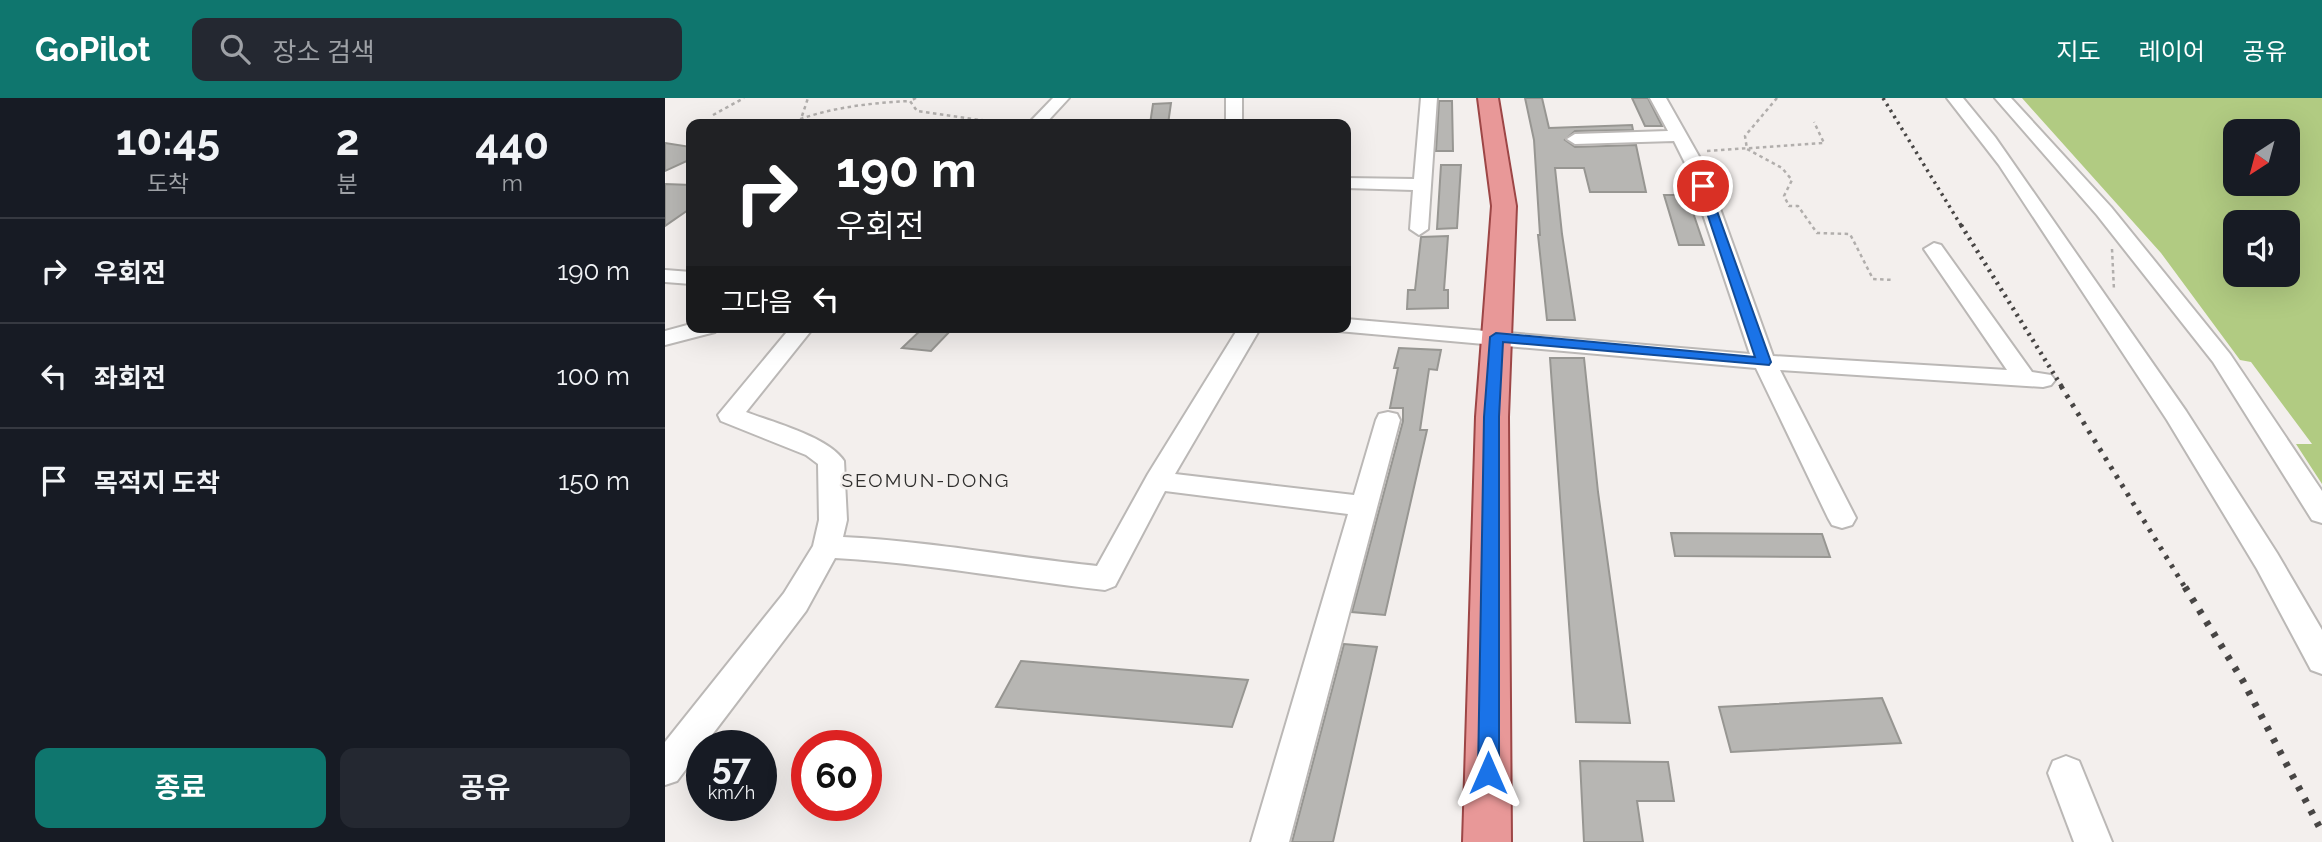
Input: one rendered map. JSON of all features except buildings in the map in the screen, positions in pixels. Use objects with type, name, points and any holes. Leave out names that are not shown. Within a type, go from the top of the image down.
[{"type":"main road","points":[[1487,842],[1492,417],[1504,206],[1488,98]]},
{"type":"street","points":[[1041,119],[1062,98]]},
{"type":"street","points":[[1234,98],[1234,119]]},
{"type":"street","points":[[1419,229],[1429,98]]},
{"type":"street","points":[[1658,98],[1711,205],[1764,362],[1842,518]]},
{"type":"street","points":[[1955,98],[2034,206],[2185,426],[2278,576],[2322,660]]},
{"type":"street","points":[[2003,98],[2110,219],[2222,359],[2322,513]]},
{"type":"street","points":[[1575,139],[1683,144]]},
{"type":"street","points":[[1351,183],[1422,185]]},
{"type":"street","points":[[1934,249],[2034,379]]},
{"type":"street","points":[[665,276],[686,278]]},
{"type":"street","points":[[1351,326],[1764,362],[2034,379]]},
{"type":"street","points":[[665,338],[686,332]]},
{"type":"street","points":[[665,769],[796,602],[827,547],[833,520],[831,461],[815,449],[730,415],[798,333]]},
{"type":"street","points":[[827,547],[905,551],[1020,569],[1104,578],[1157,481],[1245,333]]},
{"type":"street","points":[[1270,842],[1388,420]]},
{"type":"street","points":[[1157,481],[1364,506]]},
{"type":"street","points":[[2066,773],[2093,842]]},
{"type":"path","points":[[713,115],[744,98]]},
{"type":"path","points":[[802,116],[808,98]]},
{"type":"path","points":[[796,119],[916,98]]},
{"type":"path","points":[[1747,149],[1745,136],[1777,98]]},
{"type":"path","points":[[911,101],[917,111],[974,119]]},
{"type":"path","points":[[1683,144],[1747,149],[1824,143],[1814,122]]},
{"type":"path","points":[[1747,149],[1787,172],[1792,180],[1784,195],[1789,206],[1798,206],[1817,233],[1850,234],[1873,279],[1894,280]]},
{"type":"path","points":[[2110,219],[2116,325]]},
{"type":"shaded area","points":[[2022,98],[2322,98],[2322,484],[2296,444],[2312,444],[2251,362],[2240,360],[2161,253]]},
{"type":"railway","points":[[1883,98],[1962,227]]},
{"type":"railway","points":[[1961,225],[2062,387]]},
{"type":"railway","points":[[2061,386],[2186,589]]},
{"type":"railway","points":[[2185,587],[2243,681],[2322,832]]},
{"type":"district","name":"SEOMUN-DONG","points":[[926,480]]},
{"type":"route","points":[[1488,773],[1492,417],[1496,337],[1764,362],[1703,186]]}]
